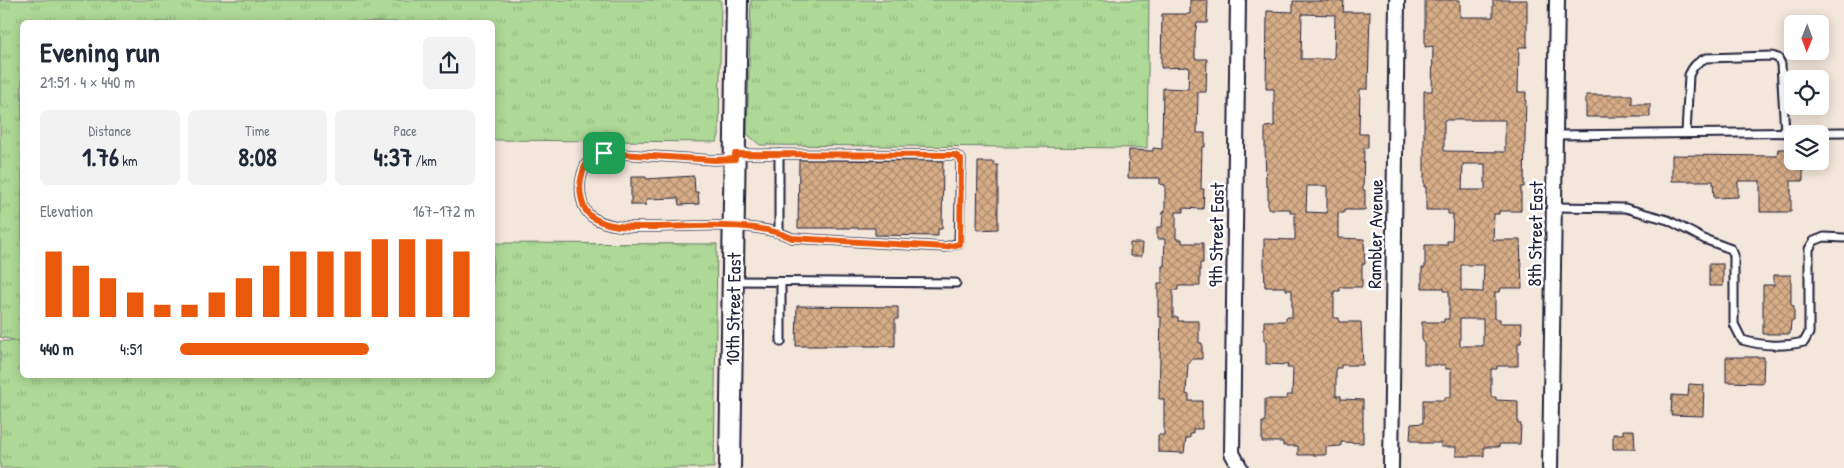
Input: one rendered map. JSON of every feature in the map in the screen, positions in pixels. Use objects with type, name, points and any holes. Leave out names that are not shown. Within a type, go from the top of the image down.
[{"type":"main road","name":"10th Street East","points":[[730,468],[737,0]]},
{"type":"street","name":"9th Street East","points":[[1238,0],[1232,453],[1240,468]]},
{"type":"street","name":"Rambler Avenue","points":[[1391,468],[1397,0]]},
{"type":"street","name":"8th Street East","points":[[1550,468],[1557,0]]},
{"type":"lane","points":[[1555,135],[1784,133],[1781,64],[1778,58],[1772,56],[1706,58],[1698,62],[1692,67],[1689,75],[1686,133]]},
{"type":"lane","points":[[1829,132],[1844,132]]},
{"type":"lane","points":[[604,153],[715,160],[735,156],[779,154],[955,155],[961,159],[960,244],[945,247],[792,238],[779,232],[734,227],[627,226],[608,224],[590,217],[583,203],[579,188],[582,173],[588,161],[594,155],[604,153]]},
{"type":"lane","points":[[779,154],[779,232]]},
{"type":"lane","points":[[1554,207],[1624,208],[1668,220],[1704,240],[1731,248],[1734,255],[1734,324],[1742,340],[1760,345],[1787,346],[1804,342],[1810,333],[1809,248],[1814,241],[1824,237],[1844,238]]},
{"type":"lane","points":[[733,281],[956,282]]},
{"type":"lane","points":[[781,282],[781,342]]},
{"type":"green space","points":[[0,0],[721,0],[719,135],[717,142],[495,140],[495,20],[20,20],[20,378],[495,378],[495,243],[717,244],[714,468],[0,468],[0,341],[18,341],[0,337]]},
{"type":"green space","points":[[751,0],[1149,0],[1147,148],[760,145],[747,134]]},
{"type":"building","points":[[1190,0],[1208,0],[1207,23],[1197,23],[1195,34],[1195,59],[1207,59],[1206,92],[1198,92],[1197,133],[1205,133],[1205,147],[1202,147],[1201,189],[1204,189],[1203,209],[1183,208],[1183,212],[1176,212],[1176,239],[1182,239],[1182,243],[1203,243],[1203,263],[1200,263],[1200,286],[1178,286],[1178,290],[1173,290],[1173,317],[1178,317],[1178,321],[1199,321],[1199,343],[1202,343],[1202,359],[1191,359],[1190,363],[1188,363],[1186,394],[1189,395],[1189,401],[1202,401],[1202,429],[1193,429],[1193,434],[1190,434],[1190,438],[1186,438],[1184,453],[1158,452],[1158,435],[1164,435],[1164,399],[1159,399],[1161,317],[1158,317],[1158,283],[1162,283],[1165,239],[1157,239],[1157,227],[1162,227],[1163,212],[1165,212],[1165,185],[1160,184],[1160,178],[1128,178],[1129,150],[1153,151],[1153,148],[1162,149],[1163,88],[1188,89],[1189,67],[1161,68],[1162,14],[1190,14]]},
{"type":"building","points":[[1425,0],[1460,0],[1460,17],[1493,17],[1493,0],[1527,0],[1527,47],[1519,47],[1518,92],[1526,92],[1524,187],[1521,187],[1521,211],[1499,211],[1499,214],[1494,214],[1493,240],[1520,240],[1522,288],[1501,288],[1500,292],[1495,292],[1495,319],[1500,319],[1500,323],[1522,323],[1521,343],[1518,343],[1518,366],[1497,366],[1497,369],[1491,369],[1491,397],[1496,397],[1496,400],[1518,401],[1518,424],[1521,424],[1520,444],[1499,444],[1499,447],[1484,447],[1484,456],[1456,456],[1456,447],[1441,447],[1441,443],[1410,441],[1411,424],[1423,423],[1423,400],[1445,400],[1445,397],[1451,397],[1451,369],[1446,369],[1445,365],[1424,365],[1424,342],[1422,342],[1422,322],[1444,322],[1444,319],[1449,319],[1449,291],[1444,291],[1444,288],[1422,288],[1422,268],[1425,268],[1425,245],[1447,245],[1447,241],[1452,241],[1453,214],[1448,214],[1448,210],[1426,210],[1426,187],[1424,187],[1424,91],[1432,91],[1433,46],[1425,47]],"holes":[[[1444,120],[1505,120],[1505,152],[1444,151]],[[1463,164],[1485,164],[1485,190],[1462,190]],[[1461,265],[1484,265],[1483,292],[1461,291]],[[1460,319],[1483,319],[1483,346],[1460,346]]]},
{"type":"building","points":[[1293,1],[1344,1],[1343,12],[1370,12],[1368,89],[1360,89],[1359,134],[1368,134],[1368,148],[1364,148],[1363,190],[1365,190],[1365,210],[1344,210],[1344,213],[1338,213],[1338,238],[1364,239],[1365,264],[1362,264],[1362,287],[1340,287],[1340,291],[1334,291],[1334,318],[1339,318],[1339,322],[1361,322],[1363,365],[1341,365],[1341,368],[1336,368],[1336,396],[1341,396],[1341,399],[1363,400],[1363,443],[1341,442],[1341,446],[1326,447],[1326,455],[1298,455],[1298,446],[1283,446],[1283,442],[1262,442],[1262,422],[1265,422],[1265,399],[1287,399],[1287,395],[1292,395],[1293,368],[1287,368],[1288,365],[1266,364],[1264,321],[1286,321],[1286,317],[1292,317],[1292,290],[1286,290],[1286,287],[1265,287],[1264,239],[1295,240],[1295,213],[1290,213],[1290,209],[1268,209],[1265,147],[1265,127],[1274,126],[1274,89],[1266,89],[1267,11],[1293,12]],"holes":[[[1302,14],[1335,15],[1334,59],[1301,59]],[[1307,186],[1327,186],[1327,213],[1306,212]]]},
{"type":"building","points":[[1586,95],[1632,95],[1632,104],[1650,104],[1650,117],[1586,117]]},
{"type":"building","points":[[1778,149],[1784,149],[1784,170],[1803,170],[1803,181],[1791,181],[1791,212],[1760,212],[1760,181],[1738,181],[1738,197],[1714,198],[1713,181],[1672,181],[1672,155],[1777,156]]},
{"type":"building","points":[[799,160],[943,161],[942,229],[938,229],[938,236],[875,235],[875,228],[798,228]]},
{"type":"building","points":[[978,162],[994,162],[994,165],[998,165],[998,229],[977,230]]},
{"type":"building","points":[[694,176],[695,192],[698,192],[699,204],[679,205],[678,198],[646,199],[646,205],[631,205],[631,177],[646,177],[646,179]]},
{"type":"building","points":[[1130,243],[1143,243],[1142,256],[1130,256]]},
{"type":"building","points":[[1709,264],[1723,264],[1723,286],[1709,286]]},
{"type":"building","points":[[1774,275],[1791,275],[1791,305],[1794,306],[1794,321],[1791,321],[1790,334],[1763,334],[1763,285],[1774,285]]},
{"type":"building","points":[[797,306],[898,307],[898,319],[895,319],[895,346],[796,346]]},
{"type":"building","points":[[1726,357],[1764,357],[1763,383],[1726,382]]},
{"type":"building","points":[[1689,384],[1704,385],[1703,416],[1671,415],[1672,395],[1688,396]]},
{"type":"building","points":[[1623,430],[1634,430],[1635,449],[1613,449],[1613,434],[1623,434]]},
{"type":"route","points":[[604,153],[715,160],[735,159],[735,154],[955,155],[961,159],[960,244],[945,247],[792,238],[779,232],[734,227],[627,226],[608,224],[590,217],[583,203],[579,188],[582,173],[588,161],[594,155],[604,153]]}]
